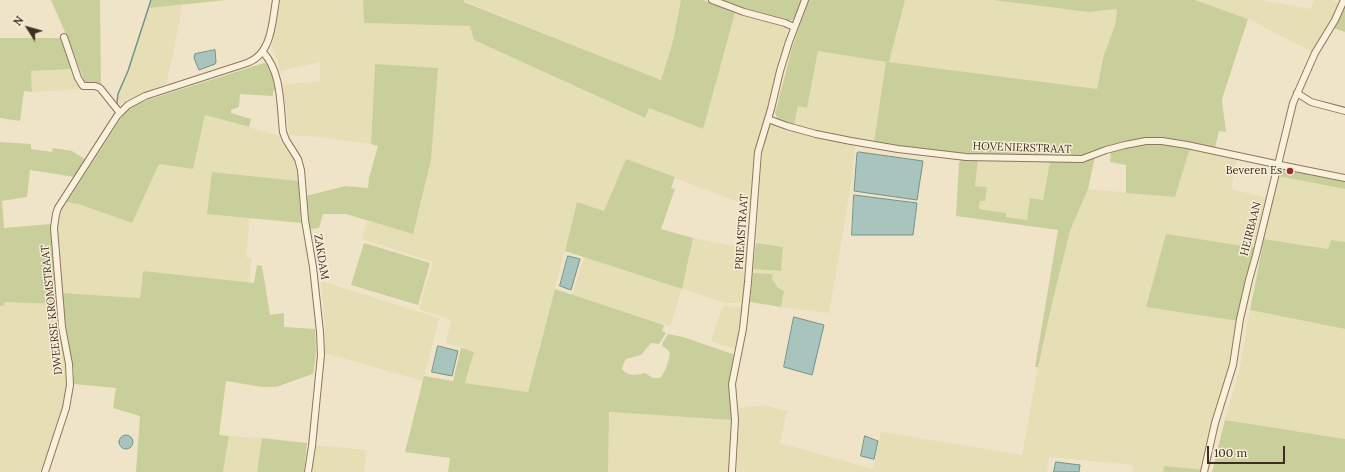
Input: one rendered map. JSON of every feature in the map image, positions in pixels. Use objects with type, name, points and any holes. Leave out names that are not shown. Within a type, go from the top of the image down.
[{"type":"street","points":[[263,52],[270,36],[276,0]]},
{"type":"street","points":[[712,0],[744,12],[785,23],[794,27]]},
{"type":"street","name":"PRIEMSTRAAT","points":[[732,472],[735,420],[732,384],[743,328],[758,152],[780,71],[794,27],[805,0]]},
{"type":"street","name":"HEIRBAAN","points":[[1204,472],[1215,423],[1232,365],[1240,319],[1288,118],[1297,93],[1315,53],[1335,20],[1344,0]]},
{"type":"street","points":[[64,38],[78,78],[83,86],[96,86],[100,88],[120,112]]},
{"type":"street","name":"DWEERSE KROMSTRAAT","points":[[45,472],[66,408],[70,385],[69,364],[59,299],[54,228],[54,221],[58,208],[120,112],[133,101],[247,63],[259,57],[263,52]]},
{"type":"street","name":"ZAKDAM","points":[[263,52],[270,59],[276,73],[283,132],[286,140],[298,159],[301,170],[305,220],[313,267],[319,317],[321,355],[308,472]]},
{"type":"street","points":[[1297,93],[1311,102],[1345,111]]},
{"type":"street","name":"HOVENIERSTRAAT","points":[[768,119],[795,128],[837,138],[898,149],[956,156],[1075,160],[1125,145],[1146,141],[1162,141],[1187,144],[1345,178]]},
{"type":"shaded area","points":[[281,0],[363,0],[364,23],[471,26],[474,40],[644,118],[649,108],[702,129],[735,13],[784,26],[787,33],[767,116],[752,207],[626,160],[604,211],[577,203],[528,392],[465,383],[474,352],[446,343],[451,320],[419,309],[433,262],[362,239],[367,221],[413,233],[375,64],[371,144],[322,137],[289,135],[283,85],[320,81],[320,62],[280,71],[272,46]]},
{"type":"shaded area","points":[[464,0],[681,0],[673,41],[661,80]]},
{"type":"shaded area","points":[[905,0],[993,0],[1088,12],[1117,9],[1115,25],[1103,58],[1097,89],[889,62]]},
{"type":"shaded area","points":[[1195,0],[1261,0],[1311,9],[1314,0],[1332,0],[1338,3],[1313,52],[1256,22]]},
{"type":"shaded area","points":[[182,5],[166,84],[138,95],[119,105],[119,96],[150,8]]},
{"type":"shaded area","points":[[818,51],[887,61],[874,142],[823,133],[794,124],[798,106],[807,108]]},
{"type":"shaded area","points":[[73,69],[81,89],[32,92],[31,71]]},
{"type":"shaded area","points":[[205,115],[279,136],[281,142],[295,162],[298,170],[298,181],[212,172],[250,218],[246,257],[252,258],[249,283],[142,271],[140,298],[62,293],[57,226],[59,216],[67,202],[79,203],[132,223],[159,164],[193,169]]},
{"type":"shaded area","points":[[771,123],[793,131],[855,146],[852,178],[829,313],[781,307],[784,291],[778,288],[772,279],[773,274],[753,273],[753,269],[781,271],[783,247],[756,243],[762,156],[766,135]]},
{"type":"shaded area","points":[[1190,148],[1237,159],[1231,189],[1267,198],[1256,248],[1147,307],[1238,321],[1232,356],[1221,394],[1203,470],[1164,466],[1163,472],[1133,472],[1133,465],[1049,457],[1047,472],[737,472],[739,408],[763,405],[787,411],[780,443],[873,469],[881,432],[1022,455],[1038,367],[1054,295],[1070,231],[1088,189],[1175,197]]},
{"type":"shaded area","points":[[978,160],[1050,162],[1043,200],[1027,220],[1005,217],[1006,213],[979,209],[980,200],[985,201],[986,187],[975,186]]},
{"type":"shaded area","points":[[1278,176],[1345,189],[1345,242],[1331,240],[1329,249],[1264,239]]},
{"type":"shaded area","points":[[693,238],[749,249],[744,303],[726,303],[682,289]]},
{"type":"shaded area","points":[[584,257],[682,289],[670,326],[572,295]]},
{"type":"shaded area","points":[[321,281],[439,318],[423,381],[325,353],[325,329]]},
{"type":"shaded area","points":[[5,302],[57,304],[69,378],[63,411],[43,472],[0,472],[0,306],[4,305]]},
{"type":"shaded area","points":[[723,306],[744,307],[738,350],[711,341]]},
{"type":"shaded area","points":[[1250,310],[1345,329],[1345,439],[1225,420],[1239,372]]},
{"type":"shaded area","points":[[608,412],[733,420],[729,472],[608,472]]},
{"type":"shaded area","points":[[229,436],[262,438],[257,472],[223,472]]},
{"type":"shaded area","points":[[315,445],[366,450],[364,472],[311,472]]},
{"type":"green space","points":[[51,0],[100,0],[101,84],[85,83]]},
{"type":"green space","points":[[152,0],[226,0],[150,8]]},
{"type":"green space","points":[[363,0],[464,0],[464,2],[661,80],[673,41],[681,0],[703,0],[735,13],[703,129],[649,108],[645,118],[474,40],[470,26],[364,23]]},
{"type":"green space","points":[[720,0],[803,0],[795,19],[788,21]]},
{"type":"green space","points":[[809,0],[905,0],[889,62],[1097,89],[1103,58],[1115,25],[1117,9],[1088,12],[993,0],[1195,0],[1248,19],[1222,101],[1226,132],[1219,131],[1215,148],[1156,138],[1075,157],[967,155],[874,142],[886,62],[818,51],[807,108],[798,106],[794,124],[778,120],[775,113],[792,48]]},
{"type":"green space","points":[[1345,4],[1345,32],[1333,28]]},
{"type":"green space","points":[[0,38],[62,38],[73,69],[31,71],[32,92],[24,91],[20,121],[0,118]]},
{"type":"green space","points":[[264,63],[269,68],[272,75],[275,90],[273,92],[273,96],[240,94],[239,107],[231,110],[231,113],[251,119],[249,127],[205,115],[193,169],[159,164],[132,223],[79,204],[67,202],[125,112],[131,107],[138,103]]},
{"type":"green space","points":[[375,64],[438,68],[431,160],[413,234],[346,214],[323,214],[319,228],[310,229],[306,196],[345,186],[368,188],[369,178],[378,146],[371,144]]},
{"type":"green space","points":[[0,142],[31,144],[31,149],[52,152],[53,148],[72,151],[85,159],[75,177],[30,170],[27,197],[2,201],[4,228],[51,224],[57,304],[5,302],[4,305],[0,306]]},
{"type":"green space","points":[[1146,143],[1190,148],[1175,197],[1126,193],[1126,165],[1110,162],[1111,150]]},
{"type":"green space","points":[[1095,157],[1088,189],[1070,231],[1038,367],[1035,367],[1058,230],[956,216],[959,163],[961,160],[978,160],[975,186],[987,187],[985,201],[980,201],[979,209],[1006,213],[1006,217],[1027,220],[1030,198],[1043,200],[1050,162],[1078,161]]},
{"type":"green space","points":[[626,159],[675,177],[671,188],[675,189],[661,229],[693,238],[682,289],[565,251],[577,202],[604,211]]},
{"type":"green space","points":[[1279,169],[1345,182],[1345,189],[1278,176]]},
{"type":"green space","points":[[212,172],[298,181],[301,223],[207,214]]},
{"type":"green space","points":[[1166,234],[1256,248],[1238,321],[1146,307]]},
{"type":"green space","points":[[1264,239],[1328,249],[1331,240],[1345,242],[1345,329],[1250,310]]},
{"type":"green space","points":[[364,243],[430,263],[418,305],[351,285]]},
{"type":"green space","points":[[756,243],[783,247],[781,271],[753,269]]},
{"type":"green space","points":[[257,265],[262,266],[270,315],[284,313],[284,327],[315,329],[316,353],[313,374],[276,387],[262,387],[226,381],[219,435],[229,436],[223,472],[136,472],[140,416],[113,408],[116,388],[74,384],[74,370],[66,336],[62,293],[140,298],[143,271],[254,283]]},
{"type":"green space","points":[[753,273],[773,274],[772,279],[778,288],[784,291],[781,307],[750,302]]},
{"type":"green space","points":[[555,289],[664,325],[662,331],[666,333],[659,344],[651,343],[641,355],[626,359],[622,369],[624,372],[636,375],[645,373],[653,378],[660,378],[664,373],[670,353],[662,346],[668,334],[683,337],[735,355],[729,386],[733,420],[609,412],[608,472],[448,472],[450,458],[405,452],[424,376],[453,381],[461,348],[474,352],[465,383],[528,392]]},
{"type":"green space","points":[[1225,420],[1345,439],[1345,472],[1212,472]]},
{"type":"green space","points":[[262,438],[307,443],[304,472],[257,472]]},
{"type":"green space","points":[[1164,466],[1205,470],[1204,472],[1163,472]]},
{"type":"water","points":[[215,50],[215,64],[199,70],[194,58],[195,54]]},
{"type":"water","points":[[859,152],[923,161],[917,200],[854,191],[857,153]]},
{"type":"water","points":[[854,195],[917,203],[913,235],[852,235]]},
{"type":"water","points":[[568,256],[580,259],[571,290],[560,286]]},
{"type":"water","points":[[794,317],[824,325],[812,375],[784,367]]},
{"type":"water","points":[[438,346],[458,351],[452,376],[432,372]]},
{"type":"water","points":[[126,435],[131,437],[133,442],[131,447],[126,449],[121,447],[119,442],[121,437]]},
{"type":"water","points":[[865,436],[878,441],[874,459],[861,456]]},
{"type":"water","points":[[1056,462],[1080,465],[1079,472],[1054,472]]},
{"type":"waterway","points":[[118,106],[118,94],[128,71],[151,0]]},
{"type":"place","name":"Beveren Es","points":[[1290,171]]}]
